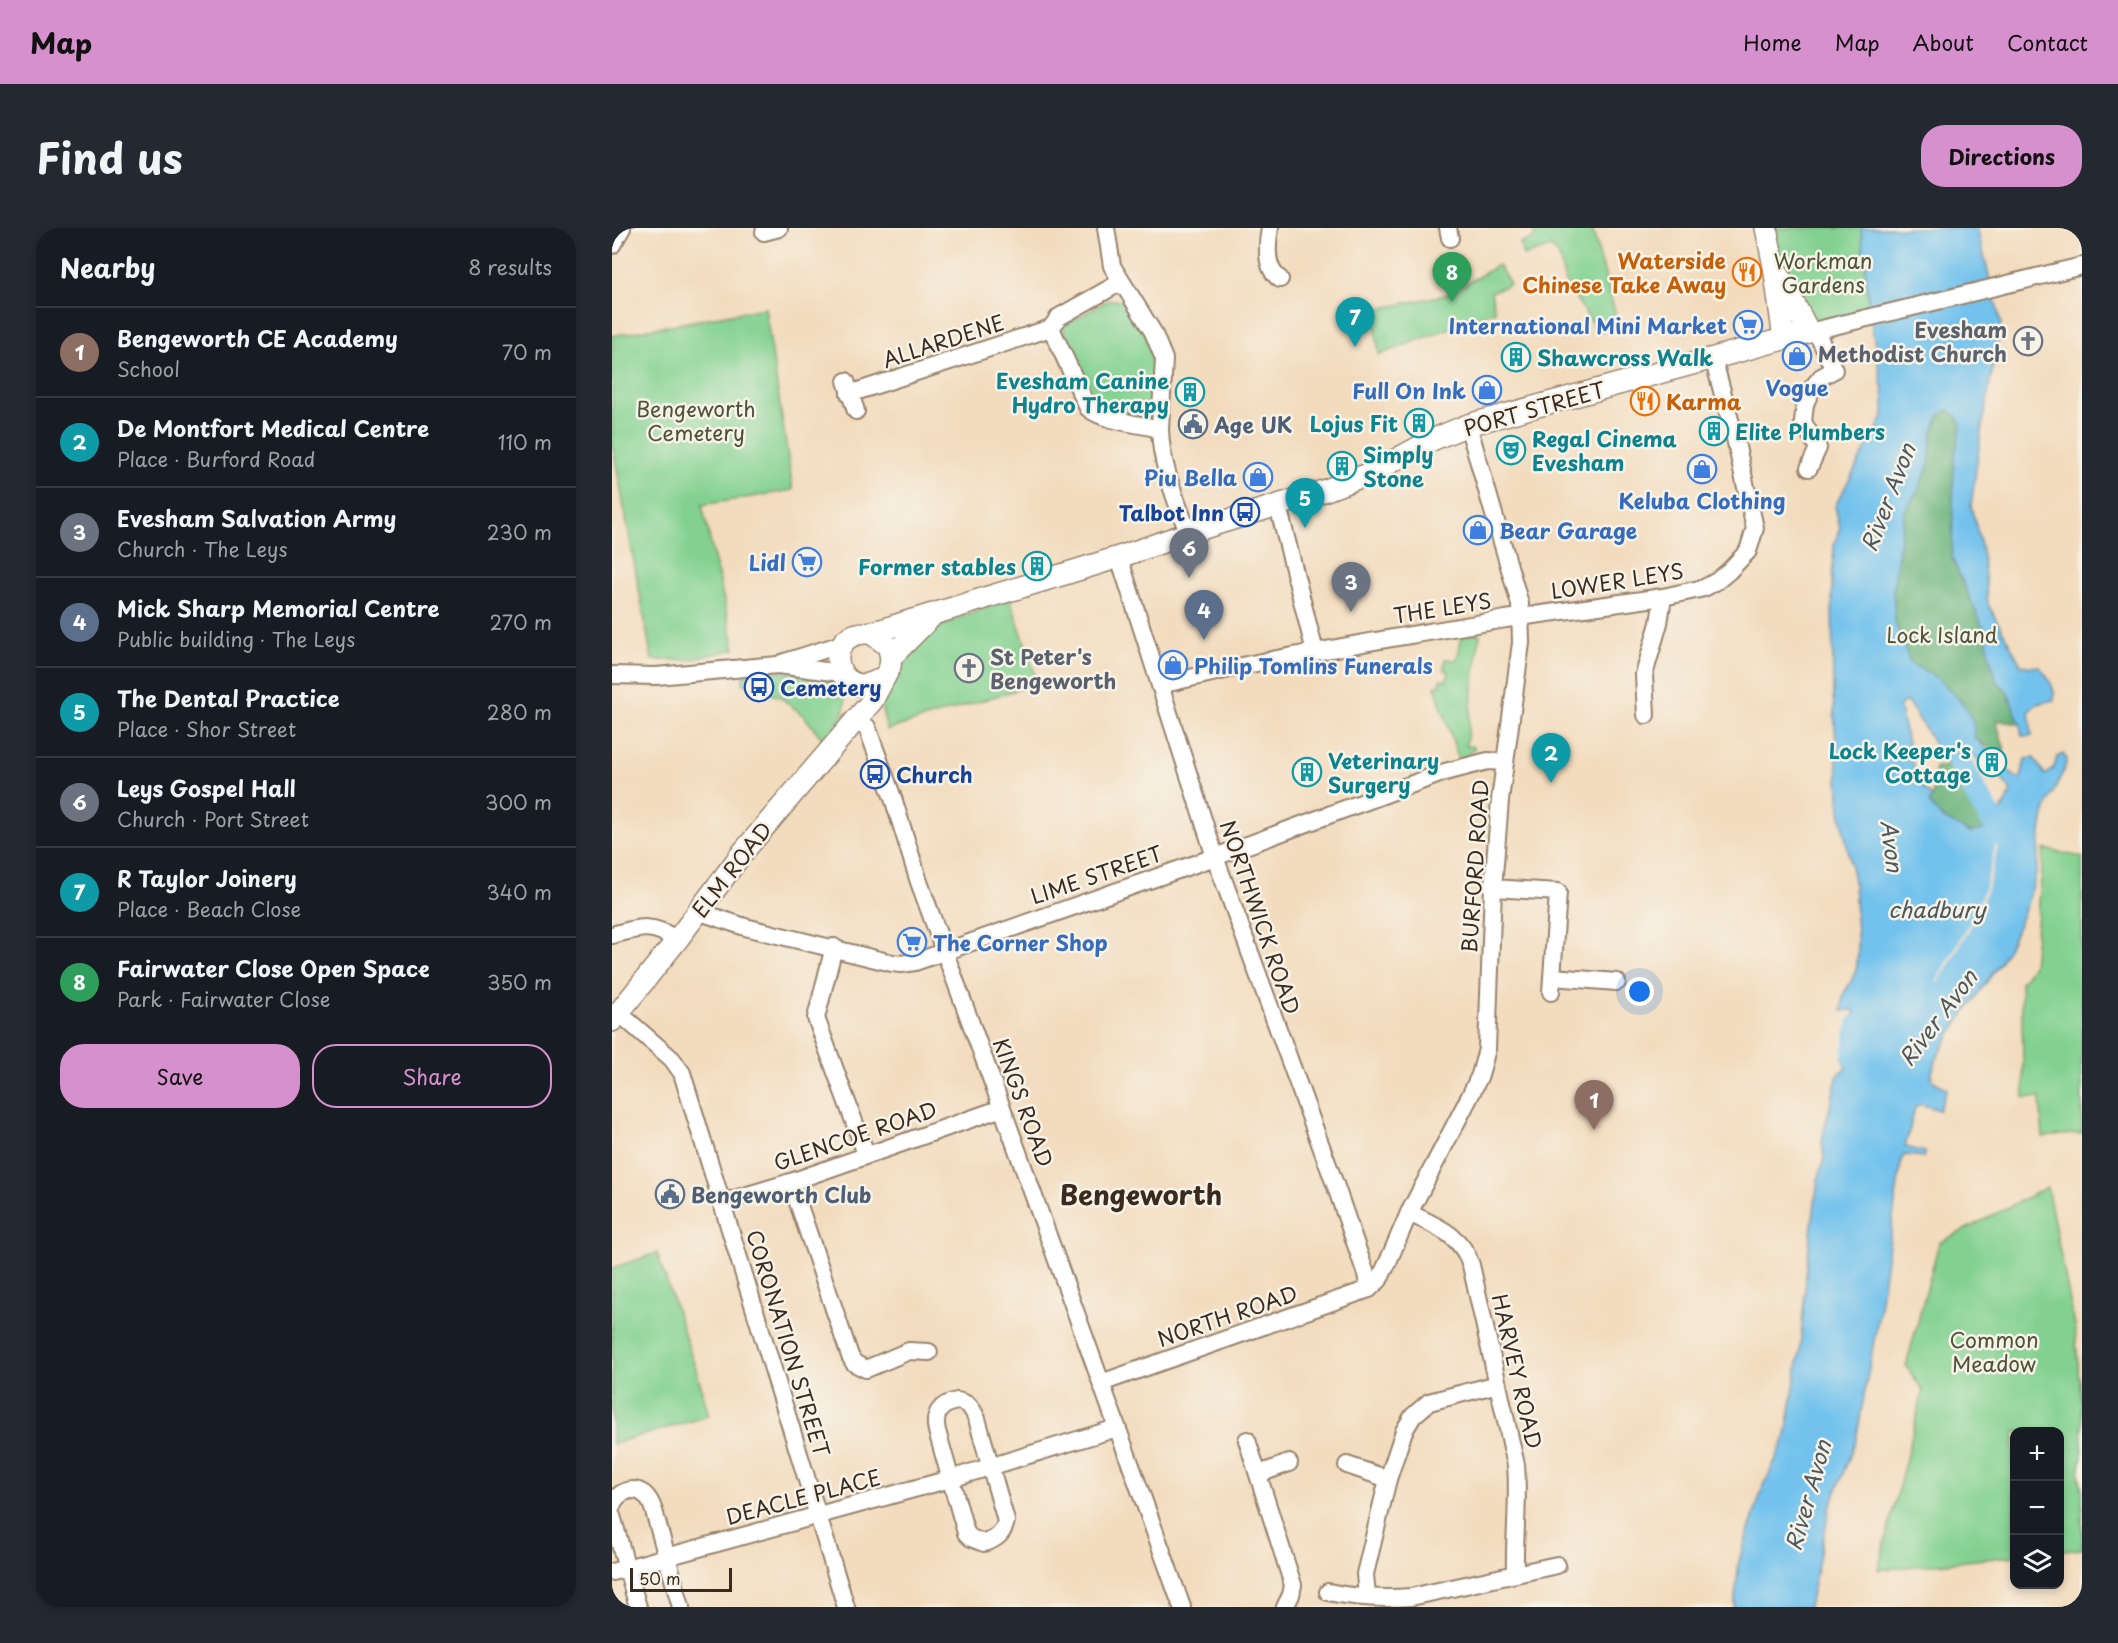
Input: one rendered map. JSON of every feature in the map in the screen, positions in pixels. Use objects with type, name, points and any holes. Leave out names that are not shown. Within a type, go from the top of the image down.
[{"type":"main road","points":[[1766,228],[1774,266],[1784,339]]},
{"type":"main road","points":[[1774,266],[1795,307],[1811,331]]},
{"type":"main road","name":"PORT STREET","points":[[871,633],[1278,506],[1371,473],[1434,439],[1468,425],[1811,331]]},
{"type":"main road","name":"PORT STREET","points":[[888,667],[934,615]]},
{"type":"main road","points":[[845,677],[861,686],[874,684],[888,667],[888,646],[871,633],[858,633],[842,644],[837,655],[838,665],[845,677],[855,721]]},
{"type":"main road","name":"ELM ROAD","points":[[615,1017],[743,852],[872,701],[888,667]]},
{"type":"street","points":[[612,245],[622,228]]},
{"type":"street","points":[[1106,228],[1112,266],[1153,332],[1164,359],[1161,450],[1188,534]]},
{"type":"street","points":[[1270,228],[1268,249],[1274,275],[1280,279]]},
{"type":"street","name":"PORT STREET","points":[[1811,331],[2081,266]]},
{"type":"street","points":[[1121,282],[1059,317],[1051,328],[1088,408],[1095,414],[1109,419],[1160,429]]},
{"type":"street","name":"ALLARDENE","points":[[856,411],[848,388],[1051,328]]},
{"type":"street","points":[[1809,468],[1818,448],[1803,422],[1805,404],[1812,388],[1821,377],[1834,370],[1824,350],[1822,340],[1811,331]]},
{"type":"street","name":"LOWER LEYS","points":[[1521,617],[1663,597],[1704,588],[1717,581],[1748,551],[1755,528],[1735,438],[1713,358]]},
{"type":"street","name":"BURFORD ROAD","points":[[1369,1289],[1379,1280],[1409,1213],[1469,1098],[1480,1075],[1487,1049],[1493,888],[1504,762],[1521,643],[1521,617],[1520,604],[1468,425]]},
{"type":"street","points":[[1278,506],[1315,652]]},
{"type":"street","name":"NORTHWICK ROAD","points":[[1119,557],[1215,856],[1336,1187],[1369,1289]]},
{"type":"street","points":[[1646,716],[1644,675],[1659,623],[1663,597]]},
{"type":"street","name":"THE LEYS","points":[[1160,685],[1251,664],[1521,617]]},
{"type":"street","points":[[612,675],[656,676],[778,665],[842,644]]},
{"type":"street","points":[[778,665],[845,677]]},
{"type":"street","name":"KINGS ROAD","points":[[855,721],[867,727],[877,753],[919,882],[1182,1607]]},
{"type":"street","name":"LIME STREET","points":[[697,911],[745,927],[901,964],[915,962],[1445,772],[1488,761],[1504,762]]},
{"type":"street","points":[[1493,888],[1558,892],[1552,984],[1617,982]]},
{"type":"street","points":[[612,935],[645,928],[662,930],[677,940]]},
{"type":"street","points":[[834,947],[816,1018],[866,1154]]},
{"type":"street","name":"CORONATION STREET","points":[[615,1017],[672,1059],[682,1073],[846,1607]]},
{"type":"street","name":"GLENCOE ROAD","points":[[721,1203],[791,1182],[1002,1108]]},
{"type":"street","points":[[791,1182],[846,1345],[855,1363],[866,1369],[909,1351],[929,1352]]},
{"type":"street","name":"HARVEY ROAD","points":[[1409,1213],[1443,1229],[1455,1238],[1467,1252],[1516,1465],[1518,1490],[1514,1546],[1515,1573]]},
{"type":"street","name":"NORTH ROAD","points":[[1101,1383],[1369,1289]]},
{"type":"street","points":[[1368,1597],[1365,1574],[1388,1479],[1404,1431],[1413,1416],[1422,1407],[1438,1399],[1498,1384]]},
{"type":"street","points":[[957,1401],[965,1402],[973,1409],[991,1467],[1006,1521],[1003,1530],[993,1540],[984,1543],[978,1542],[966,1533],[935,1421],[940,1408],[957,1401]]},
{"type":"street","name":"DEACLE PLACE","points":[[619,1570],[950,1479],[1117,1428]]},
{"type":"street","points":[[1247,1440],[1293,1585],[1285,1607]]},
{"type":"street","points":[[1259,1474],[1289,1463]]},
{"type":"street","points":[[1347,1466],[1388,1479]]},
{"type":"street","points":[[612,1506],[621,1493],[631,1490],[642,1492],[649,1500],[681,1607]]},
{"type":"street","points":[[612,1516],[619,1570],[638,1607]]},
{"type":"street","points":[[1328,1592],[1386,1599],[1411,1597],[1557,1565]]},
{"type":"green space","points":[[1536,228],[1592,228],[1619,327],[1598,332],[1565,282],[1559,256],[1551,247],[1523,256],[1520,243],[1533,239]]},
{"type":"green space","name":"Workman Gardens","points":[[1766,228],[1861,228],[1870,315],[1814,330]]},
{"type":"green space","points":[[1498,265],[1510,284],[1491,292],[1495,311],[1379,355],[1373,310],[1449,294]]},
{"type":"green space","points":[[1108,300],[1123,302],[1136,315],[1158,357],[1154,374],[1154,411],[1151,416],[1129,417],[1115,414],[1095,405],[1064,333],[1064,326]]},
{"type":"green space","name":"Bengeworth Cemetery","points":[[765,308],[793,490],[702,505],[735,649],[689,660],[652,660],[612,442],[612,336]]},
{"type":"green space","name":"Lock Island","points":[[1949,410],[1965,422],[1952,558],[1986,634],[1997,681],[2007,691],[2020,724],[1996,720],[2005,750],[1997,753],[1975,738],[1939,679],[1910,663],[1895,622],[1893,591],[1904,513],[1929,464],[1932,435],[1938,418]]},
{"type":"green space","points":[[1010,598],[1038,683],[887,730],[881,706],[894,677],[915,647],[944,624]]},
{"type":"green space","points":[[1480,634],[1466,746],[1474,747],[1474,750],[1459,761],[1435,686],[1440,685],[1441,679],[1447,680],[1449,671],[1444,670],[1445,659],[1457,660],[1462,635]]},
{"type":"green space","points":[[780,671],[835,677],[841,685],[845,694],[844,710],[836,727],[825,742],[804,716],[780,697],[743,684],[743,675]]},
{"type":"green space","points":[[1960,766],[1988,828],[1971,832],[1963,830],[1940,816],[1928,803],[1932,798],[1935,767]]},
{"type":"green space","points":[[2044,849],[2082,857],[2082,1133],[2043,1137],[2040,1098],[2024,1098],[2021,982],[2033,966]]},
{"type":"green space","name":"Common Meadow","points":[[2047,1187],[2075,1326],[2082,1423],[2082,1457],[2079,1473],[2082,1491],[2082,1549],[2064,1551],[2064,1427],[2010,1427],[2010,1556],[1878,1570],[1923,1391],[1906,1366],[1939,1243]]},
{"type":"green space","points":[[657,1253],[697,1372],[709,1416],[612,1444],[612,1268]]},
{"type":"water","name":"chadbury","points":[[1861,228],[1977,228],[2001,324],[1981,433],[1971,506],[1982,550],[1988,604],[2021,665],[2039,666],[2054,691],[2054,700],[2037,704],[2029,711],[2032,736],[2022,736],[2020,724],[2007,691],[1997,681],[1989,655],[1986,634],[1952,558],[1954,460],[1961,425],[1957,416],[1949,410],[1938,418],[1932,435],[1929,464],[1918,490],[1904,513],[1893,591],[1895,622],[1910,663],[1939,679],[1964,705],[1973,722],[1975,738],[2016,778],[2021,778],[2025,759],[2034,758],[2045,775],[2054,768],[2057,757],[2063,754],[2067,759],[2044,815],[2035,878],[2019,924],[2002,958],[1957,1023],[1933,1069],[1932,1080],[1947,1089],[1939,1110],[1921,1104],[1915,1107],[1905,1147],[1925,1152],[1923,1157],[1906,1155],[1902,1157],[1879,1313],[1856,1440],[1829,1510],[1809,1607],[1734,1607],[1739,1561],[1762,1490],[1786,1436],[1800,1350],[1807,1263],[1818,1180],[1824,1158],[1822,1140],[1838,1074],[1846,1068],[1844,1062],[1855,1053],[1854,1010],[1842,1011],[1843,995],[1856,973],[1858,952],[1854,881],[1840,811],[1833,693],[1832,577],[1834,545],[1840,528],[1835,506],[1884,415],[1884,398],[1870,315]],"holes":[[[1906,701],[1945,764],[1957,768],[1964,765],[1962,757],[1964,751],[1990,768],[2011,791],[1999,816],[1991,811],[1988,805],[1979,811],[1988,828],[1970,833],[1942,818],[1929,803],[1932,798],[1917,780],[1899,706]]]},
{"type":"pier","points":[[1988,825],[1999,842],[1989,883],[1978,914],[1938,983],[1936,982],[1976,912],[1986,883],[1996,843]]},
{"type":"waterway","name":"River Avon","points":[[1948,738],[1973,788],[2002,835]]},
{"type":"waterway","points":[[1849,1058],[1855,1023]]},
{"type":"place","name":"Waterside Chinese Take Away","points":[[1747,272]]},
{"type":"place","name":"Fairwater Close Open Space","points":[[1452,302]]},
{"type":"place","name":"International Mini Market","points":[[1748,325]]},
{"type":"place","name":"Evesham Methodist Church","points":[[2028,341]]},
{"type":"place","name":"R Taylor Joinery","points":[[1355,347]]},
{"type":"place","name":"Vogue","points":[[1797,356]]},
{"type":"place","name":"Shawcross Walk","points":[[1516,357]]},
{"type":"place","name":"Full On Ink","points":[[1487,390]]},
{"type":"place","name":"Evesham Canine Hydro Therapy","points":[[1190,392]]},
{"type":"place","name":"Karma","points":[[1645,401]]},
{"type":"place","name":"Lojus Fit","points":[[1419,423]]},
{"type":"place","name":"Age UK","points":[[1193,424]]},
{"type":"place","name":"Elite Plumbers","points":[[1714,431]]},
{"type":"place","name":"Regal Cinema Evesham","points":[[1511,450]]},
{"type":"place","name":"Simply Stone","points":[[1342,466]]},
{"type":"place","name":"Keluba Clothing","points":[[1702,469]]},
{"type":"place","name":"Piu Bella","points":[[1258,477]]},
{"type":"place","name":"Talbot Inn","points":[[1245,512]]},
{"type":"place","name":"The Dental Practice","points":[[1305,528]]},
{"type":"place","name":"Bear Garage","points":[[1478,530]]},
{"type":"place","name":"Lidl","points":[[807,562]]},
{"type":"place","name":"Former stables","points":[[1037,566]]},
{"type":"place","name":"Leys Gospel Hall","points":[[1189,578]]},
{"type":"place","name":"Evesham Salvation Army","points":[[1351,612]]},
{"type":"place","name":"Mick Sharp Memorial Centre","points":[[1204,640]]},
{"type":"place","name":"Philip Tomlins Funerals","points":[[1173,665]]},
{"type":"place","name":"St Peter's Bengeworth","points":[[969,668]]},
{"type":"place","name":"Cemetery","points":[[759,687]]},
{"type":"place","name":"Lock Keeper's Cottage","points":[[1992,762]]},
{"type":"place","name":"Veterinary Surgery","points":[[1307,772]]},
{"type":"place","name":"Church","points":[[875,774]]},
{"type":"place","name":"De Montfort Medical Centre","points":[[1551,783]]},
{"type":"place","name":"The Corner Shop","points":[[912,942]]},
{"type":"place","name":"Bengeworth CE Academy","points":[[1594,1130]]},
{"type":"place","name":"Bengeworth Club","points":[[670,1194]]},
{"type":"district","name":"Bengeworth","points":[[1141,1193]]},
{"type":"water label","name":"Avon","points":[[1893,846]]}]
